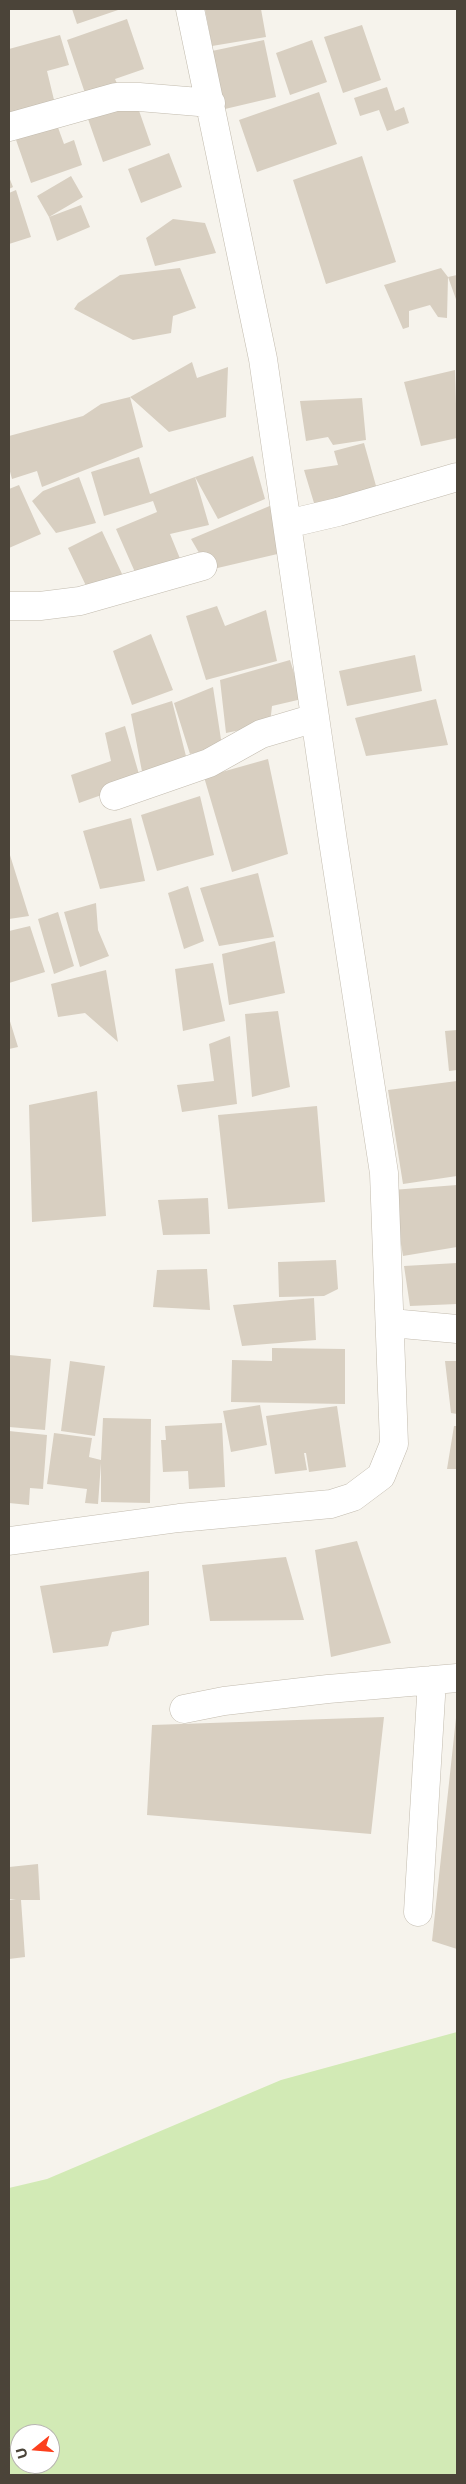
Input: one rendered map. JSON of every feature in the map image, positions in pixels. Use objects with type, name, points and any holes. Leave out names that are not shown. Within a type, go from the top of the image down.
[{"type":"street","points":[[9,1541],[180,1518],[331,1504],[353,1497],[381,1476],[394,1444],[384,1173],[263,359],[190,9]]},
{"type":"street","points":[[9,128],[116,97],[139,96],[211,103]]},
{"type":"street","points":[[287,524],[338,512],[457,476]]},
{"type":"street","points":[[9,606],[40,606],[80,601],[203,566]]},
{"type":"street","points":[[114,796],[209,763],[262,734],[315,718]]},
{"type":"street","points":[[391,1323],[457,1329]]},
{"type":"street","points":[[184,1709],[224,1701],[309,1691],[445,1679],[418,1912]]},
{"type":"green space","points":[[457,2032],[457,2475],[9,2475],[9,2188],[47,2179],[281,2080]]},
{"type":"building","points":[[72,9],[121,9],[77,24]]},
{"type":"building","points":[[205,9],[261,9],[266,37],[212,46]]},
{"type":"building","points":[[127,19],[144,69],[115,79],[119,88],[87,99],[67,40]]},
{"type":"building","points":[[362,25],[381,80],[343,93],[324,37]]},
{"type":"building","points":[[60,35],[69,65],[47,71],[55,104],[9,116],[9,49]]},
{"type":"building","points":[[264,40],[276,97],[225,109],[212,51]]},
{"type":"building","points":[[312,40],[327,82],[290,95],[276,53]]},
{"type":"building","points":[[387,87],[395,111],[404,107],[409,123],[387,131],[379,110],[360,116],[354,98]]},
{"type":"building","points":[[319,92],[337,144],[257,172],[239,120]]},
{"type":"building","points":[[136,102],[151,145],[103,162],[88,119]]},
{"type":"building","points":[[56,122],[64,144],[74,140],[82,165],[31,183],[15,137]]},
{"type":"building","points":[[169,153],[182,187],[141,203],[128,169]]},
{"type":"building","points":[[362,156],[396,262],[326,284],[293,180]]},
{"type":"building","points":[[71,176],[83,197],[49,217],[37,196]]},
{"type":"building","points":[[9,177],[13,187],[9,189]]},
{"type":"building","points":[[16,190],[31,237],[9,244],[9,193]]},
{"type":"building","points":[[81,205],[90,227],[57,241],[49,217]]},
{"type":"building","points":[[173,219],[205,223],[216,253],[155,266],[146,238]]},
{"type":"building","points":[[180,268],[196,308],[173,316],[171,333],[133,340],[74,309],[78,303],[120,275]]},
{"type":"building","points":[[441,268],[448,277],[447,318],[438,317],[430,305],[409,311],[409,327],[403,329],[384,285]]},
{"type":"building","points":[[457,275],[457,302],[448,277]]},
{"type":"building","points":[[192,362],[197,378],[228,367],[226,417],[169,432],[130,397]]},
{"type":"building","points":[[455,370],[457,438],[421,446],[404,382]]},
{"type":"building","points":[[130,397],[143,447],[42,487],[37,471],[12,479],[9,468],[9,436],[83,416],[101,404]]},
{"type":"building","points":[[362,398],[366,440],[333,445],[328,437],[306,441],[300,401]]},
{"type":"building","points":[[364,443],[378,493],[334,502],[314,503],[304,470],[338,465],[334,451]]},
{"type":"building","points":[[253,456],[265,499],[218,519],[195,477]]},
{"type":"building","points":[[139,457],[150,494],[195,477],[209,525],[170,534],[181,561],[138,579],[116,529],[157,512],[153,501],[104,516],[91,472]]},
{"type":"building","points":[[79,477],[96,523],[56,533],[32,501],[43,491]]},
{"type":"building","points":[[19,485],[41,534],[9,548],[9,489]]},
{"type":"building","points":[[272,505],[286,552],[209,570],[191,539]]},
{"type":"building","points":[[102,531],[123,576],[89,592],[68,548]]},
{"type":"building","points":[[217,606],[225,626],[266,610],[277,661],[206,680],[186,616]]},
{"type":"building","points":[[151,634],[173,690],[132,705],[113,651]]},
{"type":"building","points":[[415,655],[422,691],[347,706],[339,671]]},
{"type":"building","points":[[290,660],[302,699],[272,706],[270,724],[226,733],[220,680]]},
{"type":"building","points":[[213,687],[222,746],[190,754],[174,703]]},
{"type":"building","points":[[436,699],[448,745],[366,756],[355,718]]},
{"type":"building","points":[[172,701],[188,764],[144,782],[131,714]]},
{"type":"building","points":[[125,726],[141,781],[79,803],[71,775],[111,761],[105,733]]},
{"type":"building","points":[[268,759],[288,854],[232,872],[204,777]]},
{"type":"building","points":[[200,796],[214,855],[157,871],[141,815]]},
{"type":"building","points":[[131,818],[145,881],[100,889],[83,831]]},
{"type":"building","points":[[9,852],[29,916],[9,919]]},
{"type":"building","points":[[258,873],[274,937],[219,946],[200,888]]},
{"type":"building","points":[[188,886],[204,941],[184,949],[168,893]]},
{"type":"building","points":[[96,903],[98,930],[109,956],[80,967],[64,912]]},
{"type":"building","points":[[58,912],[74,966],[54,974],[38,919]]},
{"type":"building","points":[[30,926],[45,972],[9,983],[9,931]]},
{"type":"building","points":[[275,941],[285,993],[229,1005],[222,954]]},
{"type":"building","points":[[213,963],[225,1021],[183,1031],[175,969]]},
{"type":"building","points":[[106,970],[118,1042],[85,1013],[58,1017],[51,984]]},
{"type":"building","points":[[278,1011],[290,1087],[252,1097],[245,1014]]},
{"type":"building","points":[[9,1018],[18,1047],[9,1049]]},
{"type":"building","points":[[457,1030],[457,1070],[449,1071],[445,1031]]},
{"type":"building","points":[[230,1036],[237,1104],[182,1112],[177,1085],[214,1081],[209,1044]]},
{"type":"building","points":[[457,1081],[457,1176],[403,1184],[388,1090]]},
{"type":"building","points":[[97,1091],[106,1216],[32,1222],[29,1105]]},
{"type":"building","points":[[317,1106],[325,1202],[228,1209],[218,1115]]},
{"type":"building","points":[[457,1185],[457,1247],[403,1256],[392,1190]]},
{"type":"building","points":[[208,1198],[210,1234],[163,1235],[158,1200]]},
{"type":"building","points":[[336,1260],[338,1289],[324,1296],[279,1297],[278,1262]]},
{"type":"building","points":[[457,1263],[457,1304],[410,1306],[404,1266]]},
{"type":"building","points":[[207,1269],[210,1310],[153,1307],[157,1270]]},
{"type":"building","points":[[314,1298],[316,1340],[242,1346],[233,1305]]},
{"type":"building","points":[[272,1348],[345,1349],[345,1404],[231,1402],[232,1360],[272,1361]]},
{"type":"building","points":[[9,1355],[51,1359],[45,1430],[9,1427]]},
{"type":"building","points":[[70,1361],[105,1366],[95,1436],[61,1431]]},
{"type":"building","points":[[445,1361],[457,1361],[457,1414],[451,1413]]},
{"type":"building","points":[[260,1405],[267,1445],[231,1452],[223,1411]]},
{"type":"building","points":[[337,1406],[346,1467],[309,1472],[306,1453],[304,1453],[307,1470],[275,1474],[266,1416]]},
{"type":"building","points":[[103,1418],[151,1419],[150,1503],[101,1502],[101,1463],[98,1504],[85,1503],[87,1489],[47,1484],[54,1433],[92,1438],[89,1457],[101,1460]]},
{"type":"building","points":[[222,1423],[225,1487],[189,1489],[188,1471],[163,1472],[161,1440],[166,1440],[165,1426]]},
{"type":"building","points":[[454,1426],[457,1426],[457,1469],[447,1469]]},
{"type":"building","points":[[9,1431],[47,1435],[43,1489],[30,1488],[29,1505],[9,1503]]},
{"type":"building","points":[[357,1541],[391,1643],[331,1657],[315,1550]]},
{"type":"building","points":[[286,1557],[304,1620],[210,1621],[202,1565]]},
{"type":"building","points":[[149,1571],[149,1625],[112,1632],[108,1646],[53,1653],[40,1586]]},
{"type":"building","points":[[384,1717],[371,1834],[147,1815],[152,1725]]},
{"type":"building","points":[[457,1718],[457,1949],[432,1941]]},
{"type":"building","points":[[38,1864],[40,1900],[21,1900],[25,1957],[9,1959],[9,1900],[16,1900],[9,1899],[9,1867]]}]
